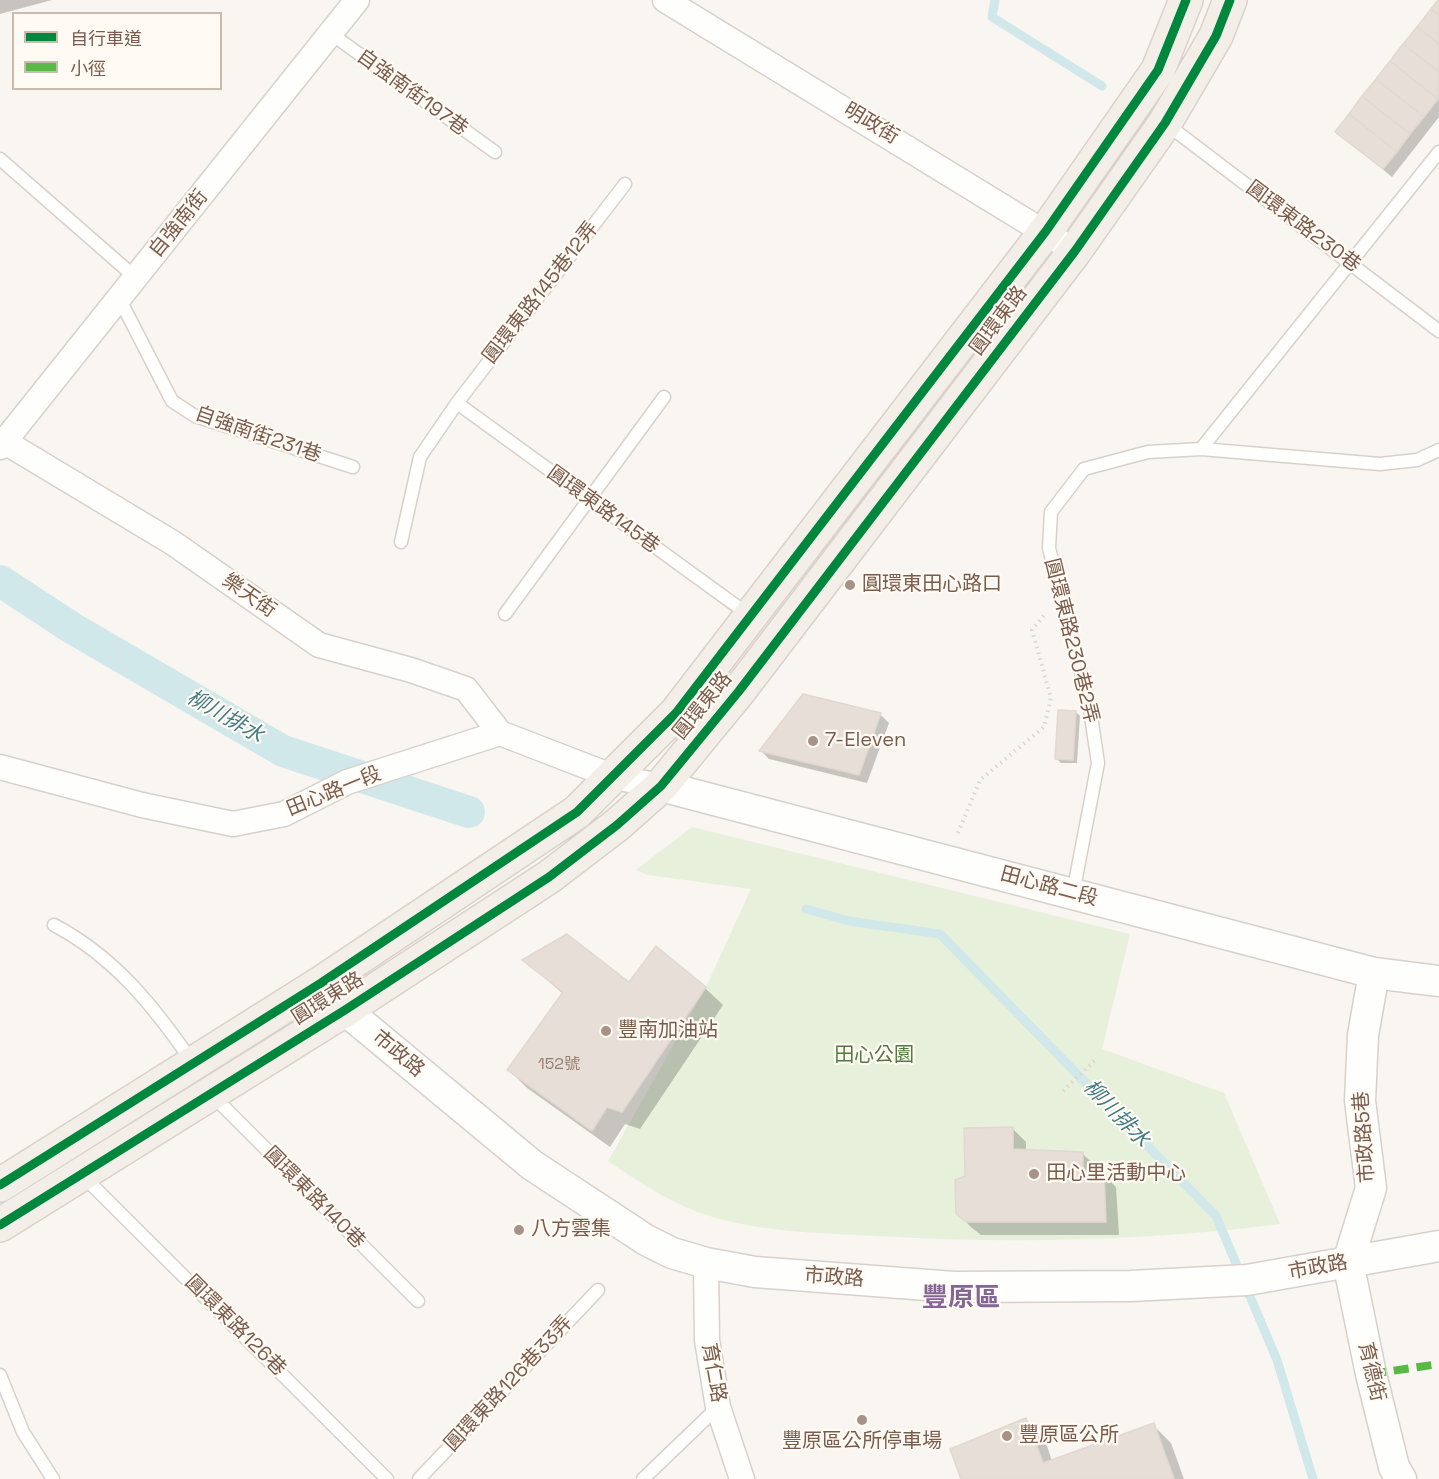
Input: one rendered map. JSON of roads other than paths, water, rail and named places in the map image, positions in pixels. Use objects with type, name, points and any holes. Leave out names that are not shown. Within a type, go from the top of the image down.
[{"type":"main road","name":"圓環東路","points":[[0,1185],[321,983],[577,812],[614,777],[676,713],[1046,231],[1158,70],[1186,0]]},
{"type":"main road","name":"圓環東路","points":[[0,1225],[345,1010],[549,877],[617,825],[661,786],[739,691],[1075,250],[1165,123],[1216,36],[1230,0]]},
{"type":"street","name":"自強南街","points":[[1,443],[136,278],[357,0]]},
{"type":"street","name":"明政街","points":[[665,0],[1075,250]]},
{"type":"street","name":"樂天街","points":[[1,443],[173,543],[319,645],[411,670],[466,688],[500,733]]},
{"type":"street","points":[[500,733],[614,777],[661,786]]},
{"type":"street","name":"田心路一段","points":[[0,767],[142,806],[233,824],[284,814],[347,782],[500,733]]},
{"type":"street","name":"田心路二段","points":[[661,786],[947,859],[1374,973],[1439,981]]},
{"type":"street","name":"市政路5巷","points":[[1348,1262],[1371,1188],[1360,1101],[1363,1035],[1374,973]]},
{"type":"street","name":"市政路","points":[[321,983],[345,1010],[532,1166],[646,1240],[672,1253],[706,1263],[754,1272],[954,1287],[1207,1283],[1247,1280],[1439,1246]]},
{"type":"street","name":"育德街","points":[[1348,1262],[1374,1386],[1394,1467],[1401,1479]]},
{"type":"street","name":"育仁路","points":[[706,1263],[707,1340],[718,1407],[742,1479]]},
{"type":"lane","name":"自強南街197巷","points":[[330,33],[495,153]]},
{"type":"lane","name":"圓環東路230巷","points":[[1165,123],[1439,332]]},
{"type":"lane","points":[[1201,448],[1439,152]]},
{"type":"lane","points":[[0,159],[136,278]]},
{"type":"lane","name":"圓環東路145巷12弄","points":[[401,542],[420,457],[457,403],[625,184]]},
{"type":"lane","name":"自強南街231巷","points":[[119,298],[172,401],[195,416],[353,467]]},
{"type":"lane","points":[[505,614],[664,397]]},
{"type":"lane","name":"圓環東路145巷","points":[[457,403],[750,616]]},
{"type":"lane","name":"圓環東路230巷2弄","points":[[1073,893],[1098,763],[1089,703],[1058,591],[1049,548],[1051,512],[1084,469],[1148,452],[1201,448],[1380,464],[1417,460],[1439,450]]},
{"type":"lane","points":[[54,925],[79,938],[128,979],[161,1016],[193,1064]]},
{"type":"lane","name":"圓環東路140巷","points":[[211,1094],[418,1302]]},
{"type":"lane","name":"圓環東路126巷","points":[[81,1174],[387,1479]]},
{"type":"lane","name":"圓環東路126巷33弄","points":[[419,1479],[598,1290]]},
{"type":"lane","points":[[0,1375],[23,1432],[53,1479]]},
{"type":"lane","points":[[643,1479],[718,1407]]},
{"type":"waterway","points":[[995,0],[992,17],[1102,86]]},
{"type":"waterway","name":"柳川排水","points":[[0,581],[72,628],[283,751],[469,812]]},
{"type":"waterway","name":"柳川排水","points":[[806,909],[849,921],[940,934],[1216,1216],[1277,1360],[1313,1479]]},
{"type":"place","name":"圓環東田心路口","points":[[850,585]]},
{"type":"place","name":"7-Eleven","points":[[813,741]]},
{"type":"place","name":"豐南加油站","points":[[606,1031]]},
{"type":"place","name":"田心里活動中心","points":[[1034,1174]]},
{"type":"place","name":"八方雲集","points":[[519,1230]]},
{"type":"place","name":"豐原區公所停車場","points":[[862,1420]]},
{"type":"place","name":"豐原區公所","points":[[1007,1436]]},
{"type":"district","name":"豐原區","points":[[961,1299]]},
{"type":"park label","name":"田心公園","points":[[874,1056]]}]
